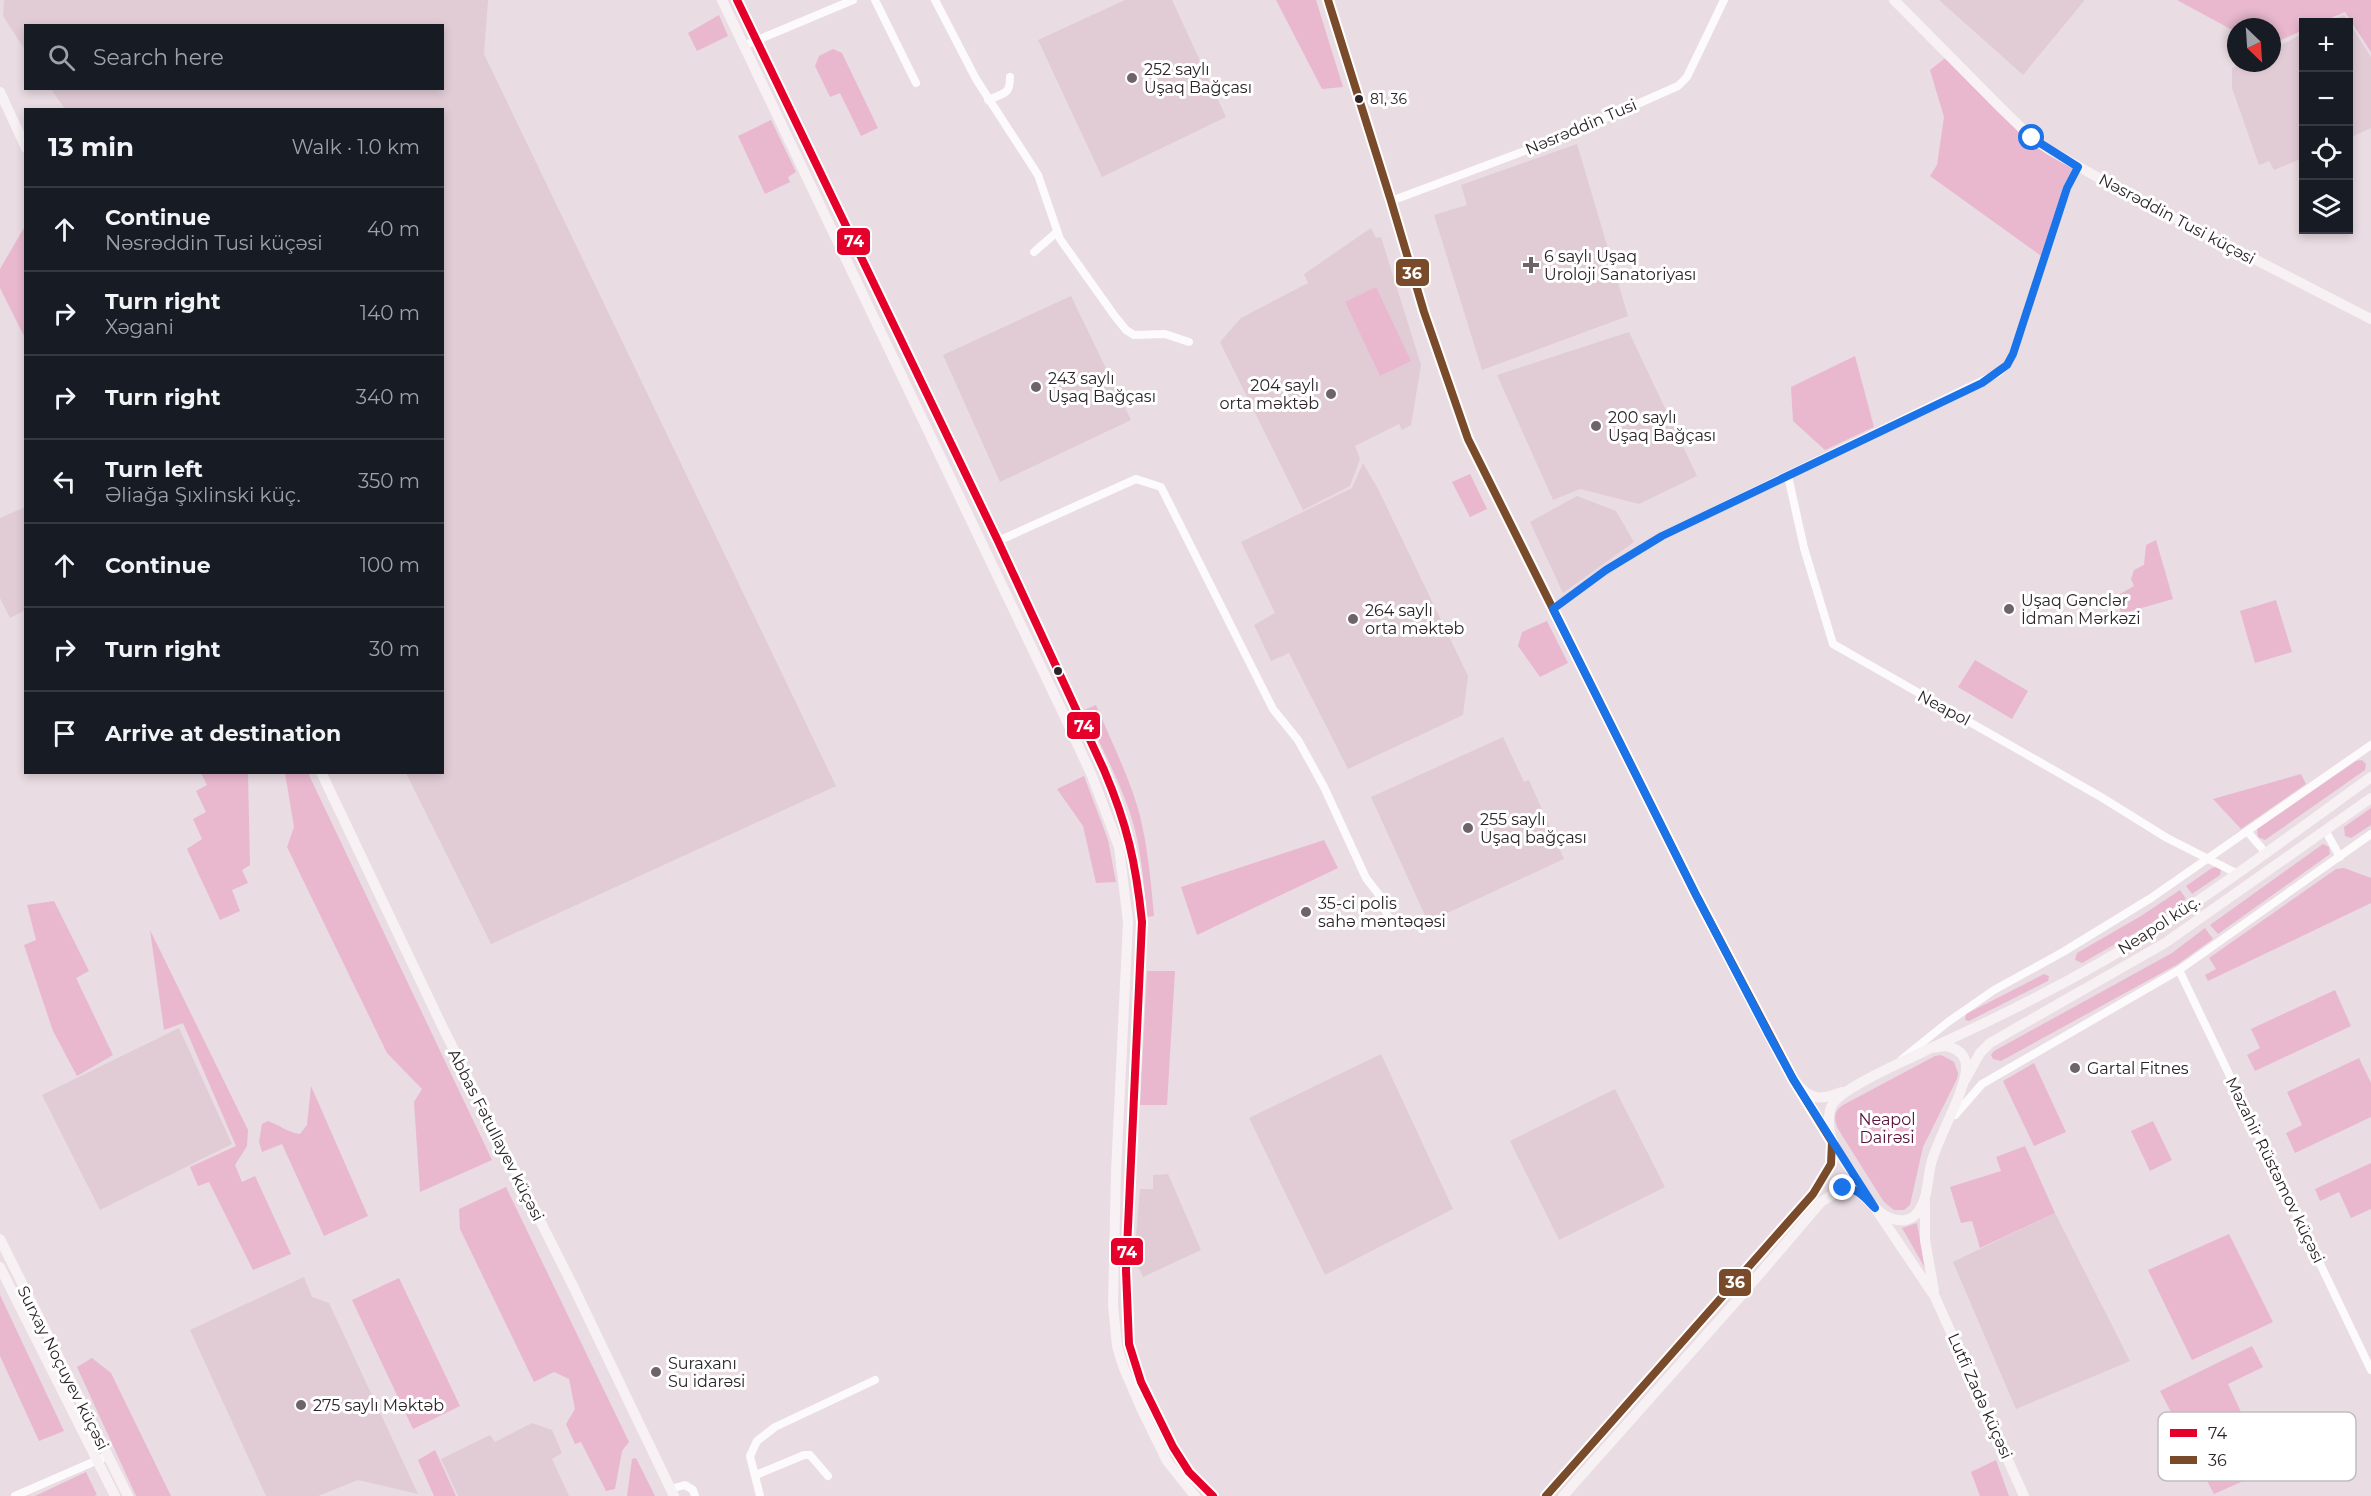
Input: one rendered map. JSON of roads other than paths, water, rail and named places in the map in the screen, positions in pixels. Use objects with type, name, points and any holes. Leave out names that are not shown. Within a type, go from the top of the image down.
[{"type":"main road","points":[[722,0],[1058,702],[1092,776],[1119,847],[1128,922],[1116,1172],[1113,1305],[1117,1346],[1142,1410],[1167,1461],[1195,1496]]},
{"type":"main road","points":[[737,0],[998,541],[1104,770],[1131,842],[1142,922],[1125,1278],[1129,1344],[1141,1382],[1173,1447],[1189,1472],[1214,1496]]},
{"type":"main road","points":[[1328,0],[1424,312],[1467,439],[1696,895],[1793,1079],[1935,1297]]},
{"type":"main road","name":"Nəsrəddin Tusi küçəsi","points":[[1894,0],[2032,138],[2078,167],[2371,319]]},
{"type":"main road","points":[[0,92],[24,144]]},
{"type":"main road","name":"Abbas Fətullayev küçəsi","points":[[322,774],[442,1026],[573,1286],[672,1492]]},
{"type":"main road","name":"Neapol küç.","points":[[1853,1088],[1931,1048],[2003,1015],[2075,977],[2157,928],[2371,777]]},
{"type":"main road","name":"Neapol küç.","points":[[1935,1297],[1925,1240],[1925,1199],[1929,1172],[1940,1136],[1980,1053],[1990,1043],[2165,943],[2371,798]]},
{"type":"main road","points":[[1931,1048],[1945,1046],[1960,1051],[1966,1063],[1965,1080]]},
{"type":"main road","points":[[1793,1079],[1806,1093],[1815,1098],[1825,1098],[1853,1088]]},
{"type":"main road","points":[[1546,1496],[1813,1194],[1831,1164],[1832,1106],[1837,1099],[1853,1088]]},
{"type":"main road","points":[[1563,1496],[1733,1306],[1821,1202],[1834,1192],[1843,1188],[1852,1188],[1885,1216],[1900,1221],[1916,1214],[1925,1199]]},
{"type":"main road","name":"Surxay Noçuyev küçəsi","points":[[0,1239],[102,1458],[115,1496]]},
{"type":"main road","name":"Surxay Noçuyev küçəsi","points":[[0,1268],[102,1458],[126,1496]]},
{"type":"main road","name":"Lutfi Zadə küçəsi","points":[[1935,1297],[2024,1496]]},
{"type":"street","points":[[743,46],[853,0]]},
{"type":"street","points":[[875,0],[916,83]]},
{"type":"street","points":[[935,0],[988,100],[1038,175],[1057,232],[1126,330],[1134,335],[1165,334],[1189,342]]},
{"type":"street","name":"Nəsrəddin Tusi","points":[[1391,201],[1565,136],[1678,86],[1687,77],[1724,0]]},
{"type":"street","points":[[988,100],[1007,92],[1010,88],[1010,77]]},
{"type":"street","points":[[1553,609],[1646,545],[1982,383],[2007,365],[2013,354],[2067,188],[2078,167]]},
{"type":"street","points":[[1034,252],[1057,232]]},
{"type":"street","name":"Neapol","points":[[1788,476],[1804,548],[1833,644],[2029,755],[2167,838],[2236,873]]},
{"type":"street","points":[[998,541],[1136,479],[1161,487],[1273,709],[1298,740],[1324,787],[1365,878],[1380,896],[1392,927]]},
{"type":"street","points":[[1888,1070],[1948,1022],[1994,990],[2112,923],[2371,745]]},
{"type":"street","points":[[2325,830],[2340,857]]},
{"type":"street","points":[[2247,831],[2265,852]]},
{"type":"street","points":[[1940,1136],[1961,1106],[1982,1084],[2180,970],[2371,834]]},
{"type":"street","name":"Məzahir Rüstəmov küçəsi","points":[[2180,970],[2371,1370]]},
{"type":"street","points":[[760,1496],[750,1456],[757,1441],[776,1427],[876,1380]]},
{"type":"street","points":[[756,1474],[804,1455],[810,1455],[828,1476]]},
{"type":"street","points":[[15,1496],[102,1458]]},
{"type":"street","points":[[672,1492],[685,1485],[693,1490],[695,1496]]},
{"type":"place","name":"252 saylı Uşaq Bağçası","points":[[1132,78]]},
{"type":"place","name":"81, 36","points":[[1359,99]]},
{"type":"place","name":"6 saylı Uşaq Uroloji Sanatoriyası","points":[[1531,265]]},
{"type":"place","name":"243 saylı Uşaq Bağçası","points":[[1036,387]]},
{"type":"place","name":"204 saylı orta məktəb","points":[[1331,394]]},
{"type":"place","name":"200 saylı Uşaq Bağçası","points":[[1596,426]]},
{"type":"place","name":"Uşaq Gənclər İdman Mərkəzi","points":[[2009,609]]},
{"type":"place","name":"264 saylı orta məktəb","points":[[1353,619]]},
{"type":"place","name":"255 saylı Uşaq bağçası","points":[[1468,828]]},
{"type":"place","name":"35-ci polis sahə məntəqəsi","points":[[1306,912]]},
{"type":"place","name":"Gartal Fitnes","points":[[2075,1068]]},
{"type":"place","name":"Suraxanı Su idarəsi","points":[[656,1372]]},
{"type":"place","name":"275 saylı Məktəb","points":[[301,1405]]},
{"type":"park label","name":"Neapol Dairəsi","points":[[1887,1128]]}]
